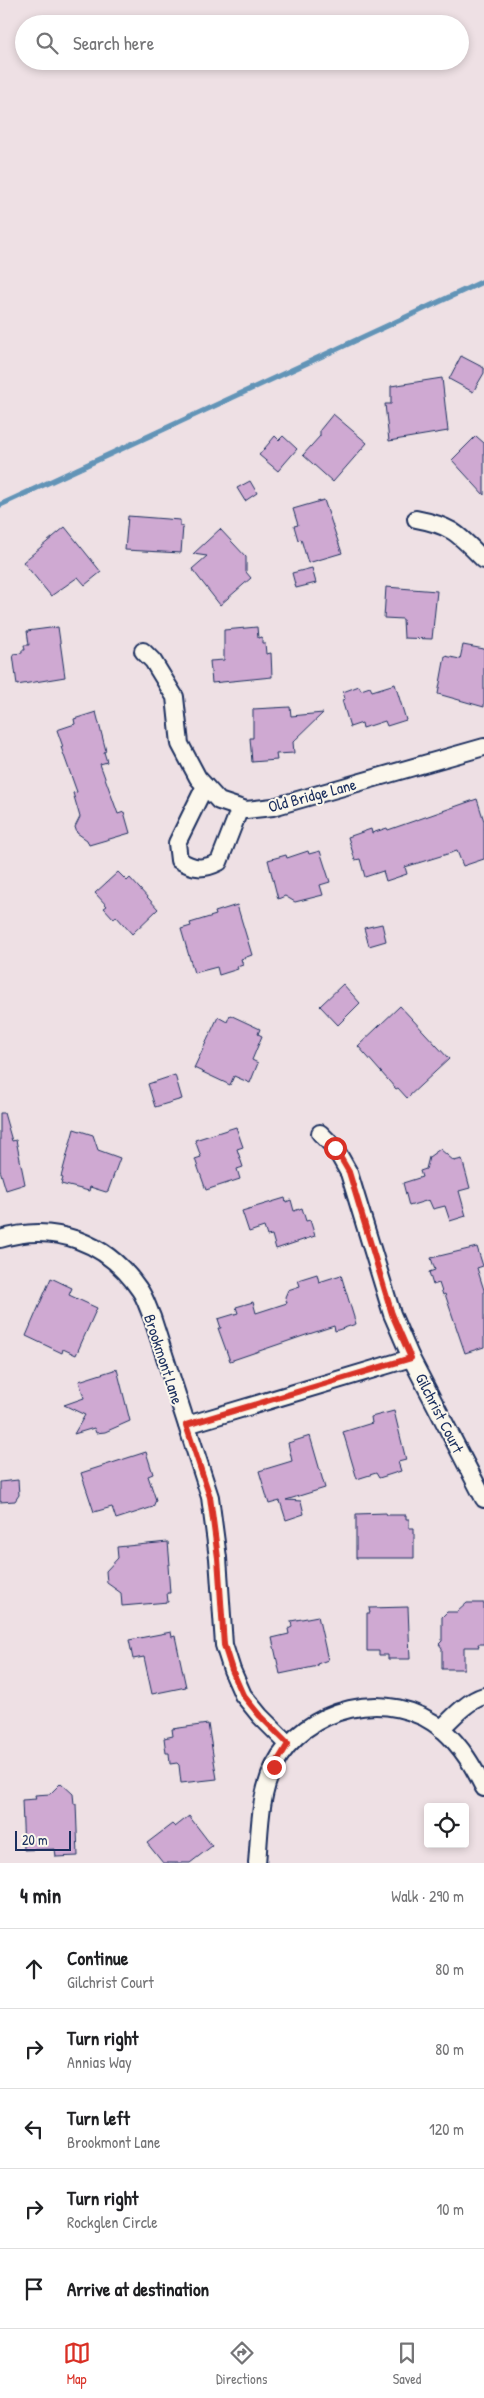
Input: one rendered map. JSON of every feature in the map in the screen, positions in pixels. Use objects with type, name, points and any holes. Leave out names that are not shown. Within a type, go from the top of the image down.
[{"type":"street","points":[[416,519],[441,523],[459,534],[484,560]]},
{"type":"street","name":"Old Bridge Lane","points":[[143,651],[153,661],[175,697],[180,744],[198,778],[219,801],[246,810],[273,807],[484,747]]},
{"type":"street","points":[[205,786],[177,843],[179,860],[192,868],[206,868],[219,862],[240,808]]},
{"type":"street","name":"Gilchrist Court","points":[[320,1133],[335,1148],[349,1172],[392,1314],[411,1358],[484,1499]]},
{"type":"street","name":"Brookmont Lane","points":[[0,1239],[18,1233],[46,1232],[75,1237],[101,1250],[123,1268],[140,1291],[152,1317],[210,1497],[218,1558],[224,1645],[232,1670],[243,1695],[260,1716],[288,1744]]},
{"type":"street","points":[[186,1425],[411,1358]]},
{"type":"street","points":[[441,1729],[458,1713],[478,1698],[484,1696]]},
{"type":"street","points":[[257,1863],[264,1792],[274,1767],[288,1744],[309,1726],[334,1712],[361,1706],[390,1707],[417,1714],[441,1729],[480,1766],[484,1788]]},
{"type":"building","points":[[461,356],[484,368],[484,373],[473,392],[449,379]]},
{"type":"building","points":[[442,378],[448,431],[389,441],[385,404],[391,404],[391,386]]},
{"type":"building","points":[[333,414],[367,443],[333,482],[303,455],[320,436],[320,430]]},
{"type":"building","points":[[275,436],[279,440],[283,436],[297,449],[278,471],[259,455]]},
{"type":"building","points":[[476,436],[484,443],[484,495],[452,460]]},
{"type":"building","points":[[250,481],[257,493],[245,501],[237,488]]},
{"type":"building","points":[[324,500],[342,553],[308,563],[301,539],[298,540],[294,526],[298,525],[293,509]]},
{"type":"building","points":[[128,516],[180,520],[180,526],[183,526],[181,553],[125,550]]},
{"type":"building","points":[[65,527],[101,572],[85,585],[78,577],[51,596],[23,562]]},
{"type":"building","points":[[220,529],[246,557],[246,572],[251,578],[220,605],[192,569],[207,556],[193,554]]},
{"type":"building","points":[[312,568],[316,583],[296,588],[292,573]]},
{"type":"building","points":[[386,587],[437,591],[432,639],[404,638],[403,619],[384,618]]},
{"type":"building","points":[[58,627],[65,677],[17,685],[13,654],[22,653],[22,650],[25,650],[24,645],[29,645],[27,631]]},
{"type":"building","points":[[257,627],[258,638],[262,637],[262,643],[265,643],[266,654],[271,653],[272,677],[212,683],[210,661],[224,660],[224,630]]},
{"type":"building","points":[[463,645],[484,649],[484,707],[438,694],[445,656],[460,659]]},
{"type":"building","points":[[395,684],[406,720],[387,726],[385,721],[363,728],[362,723],[350,727],[342,700],[345,699],[343,692],[359,686],[361,690],[370,687],[372,691]]},
{"type":"building","points":[[290,707],[291,716],[323,713],[293,742],[294,753],[276,754],[277,760],[252,762],[250,738],[253,738],[253,709]]},
{"type":"building","points":[[96,712],[107,762],[100,764],[118,814],[124,812],[130,833],[89,845],[87,840],[77,833],[75,827],[80,817],[73,793],[77,792],[57,730],[75,724],[74,719]]},
{"type":"building","points":[[477,799],[484,821],[484,859],[463,866],[457,851],[405,867],[407,874],[386,881],[383,871],[365,877],[360,859],[355,860],[348,837],[371,829],[372,833],[387,828],[388,830]]},
{"type":"building","points":[[308,851],[309,854],[320,851],[330,882],[320,885],[323,895],[295,902],[285,896],[278,899],[268,860],[286,855],[287,858]]},
{"type":"building","points":[[118,872],[127,881],[130,878],[158,909],[132,934],[116,916],[114,919],[104,908],[107,906],[95,893]]},
{"type":"building","points":[[237,905],[252,955],[241,959],[243,965],[237,967],[238,969],[219,975],[217,967],[194,973],[181,929],[191,926],[190,923],[216,915],[215,912]]},
{"type":"building","points":[[382,924],[386,941],[369,946],[364,928]]},
{"type":"building","points":[[343,984],[360,1003],[338,1025],[320,1006]]},
{"type":"building","points":[[400,1006],[449,1059],[407,1098],[398,1088],[396,1089],[358,1046]]},
{"type":"building","points":[[230,1015],[260,1029],[258,1034],[262,1036],[252,1060],[258,1063],[250,1083],[234,1076],[230,1085],[194,1068],[218,1017],[227,1022]]},
{"type":"building","points":[[175,1075],[182,1099],[155,1107],[148,1084]]},
{"type":"building","points":[[0,1113],[4,1113],[12,1141],[16,1140],[25,1184],[6,1190],[0,1170]]},
{"type":"building","points":[[236,1127],[243,1147],[237,1149],[243,1167],[237,1169],[240,1179],[206,1190],[195,1159],[201,1157],[195,1140]]},
{"type":"building","points":[[74,1129],[93,1135],[98,1150],[120,1158],[108,1191],[90,1187],[89,1191],[61,1184],[63,1178],[61,1177]]},
{"type":"building","points":[[440,1149],[454,1161],[462,1159],[470,1188],[459,1191],[466,1216],[450,1221],[445,1206],[433,1209],[429,1200],[409,1206],[403,1183],[422,1177],[420,1171],[426,1169],[429,1157]]},
{"type":"building","points":[[285,1198],[286,1202],[291,1200],[294,1211],[302,1208],[306,1221],[310,1220],[315,1236],[276,1249],[272,1235],[267,1236],[264,1227],[249,1232],[242,1211]]},
{"type":"building","points":[[477,1247],[483,1266],[477,1268],[484,1290],[484,1347],[465,1353],[445,1294],[443,1295],[439,1283],[433,1285],[429,1272],[435,1270],[431,1258]]},
{"type":"building","points":[[317,1274],[319,1282],[341,1275],[356,1324],[335,1331],[334,1326],[230,1361],[218,1328],[221,1328],[218,1319],[238,1313],[236,1307],[253,1302],[256,1313],[287,1303],[285,1297],[288,1290],[300,1286],[298,1280]]},
{"type":"building","points":[[51,1278],[72,1288],[69,1295],[97,1308],[76,1355],[63,1349],[62,1353],[26,1336]]},
{"type":"building","points":[[117,1369],[130,1421],[105,1432],[96,1433],[94,1428],[74,1434],[85,1415],[64,1405],[84,1398],[79,1381]]},
{"type":"building","points":[[394,1411],[406,1460],[398,1462],[401,1471],[379,1478],[376,1473],[357,1479],[343,1432],[372,1423],[371,1417]]},
{"type":"building","points":[[310,1436],[325,1488],[286,1500],[301,1501],[304,1514],[286,1520],[280,1501],[269,1504],[259,1471],[292,1461],[288,1443]]},
{"type":"building","points":[[146,1452],[153,1474],[148,1476],[156,1500],[153,1507],[116,1519],[112,1507],[94,1512],[81,1473]]},
{"type":"building","points":[[18,1480],[19,1495],[15,1501],[0,1502],[0,1482]]},
{"type":"building","points":[[386,1513],[387,1515],[406,1515],[406,1519],[409,1519],[409,1528],[414,1528],[414,1558],[356,1558],[356,1514]]},
{"type":"building","points":[[168,1542],[170,1593],[167,1593],[168,1602],[122,1606],[121,1593],[107,1583],[106,1571],[118,1558],[117,1547]]},
{"type":"building","points":[[467,1603],[484,1603],[484,1644],[478,1644],[479,1647],[464,1647],[464,1669],[442,1669],[442,1648],[439,1644],[442,1641],[442,1617],[447,1612],[457,1612]]},
{"type":"building","points":[[408,1607],[410,1659],[388,1659],[388,1655],[379,1655],[379,1651],[367,1651],[367,1613],[370,1613],[369,1608]]},
{"type":"building","points":[[318,1616],[328,1660],[317,1664],[318,1666],[280,1674],[272,1638],[289,1634],[288,1629],[292,1627],[291,1621]]},
{"type":"building","points":[[171,1632],[172,1637],[175,1636],[186,1687],[152,1694],[144,1657],[133,1659],[129,1640]]},
{"type":"building","points":[[208,1724],[217,1779],[181,1783],[179,1765],[177,1763],[170,1764],[164,1738],[173,1736],[172,1729]]},
{"type":"building","points":[[61,1783],[73,1794],[74,1804],[76,1804],[78,1856],[56,1857],[55,1849],[24,1850],[22,1800],[36,1799],[35,1795],[50,1794]]},
{"type":"building","points":[[189,1816],[212,1846],[190,1863],[163,1863],[147,1843],[172,1824],[175,1827]]},
{"type":"waterway","points":[[0,505],[484,281]]},
{"type":"route","points":[[274,1767],[288,1744],[260,1716],[243,1695],[224,1645],[218,1558],[210,1497],[186,1425],[411,1358],[392,1314],[349,1172],[335,1148]]}]
